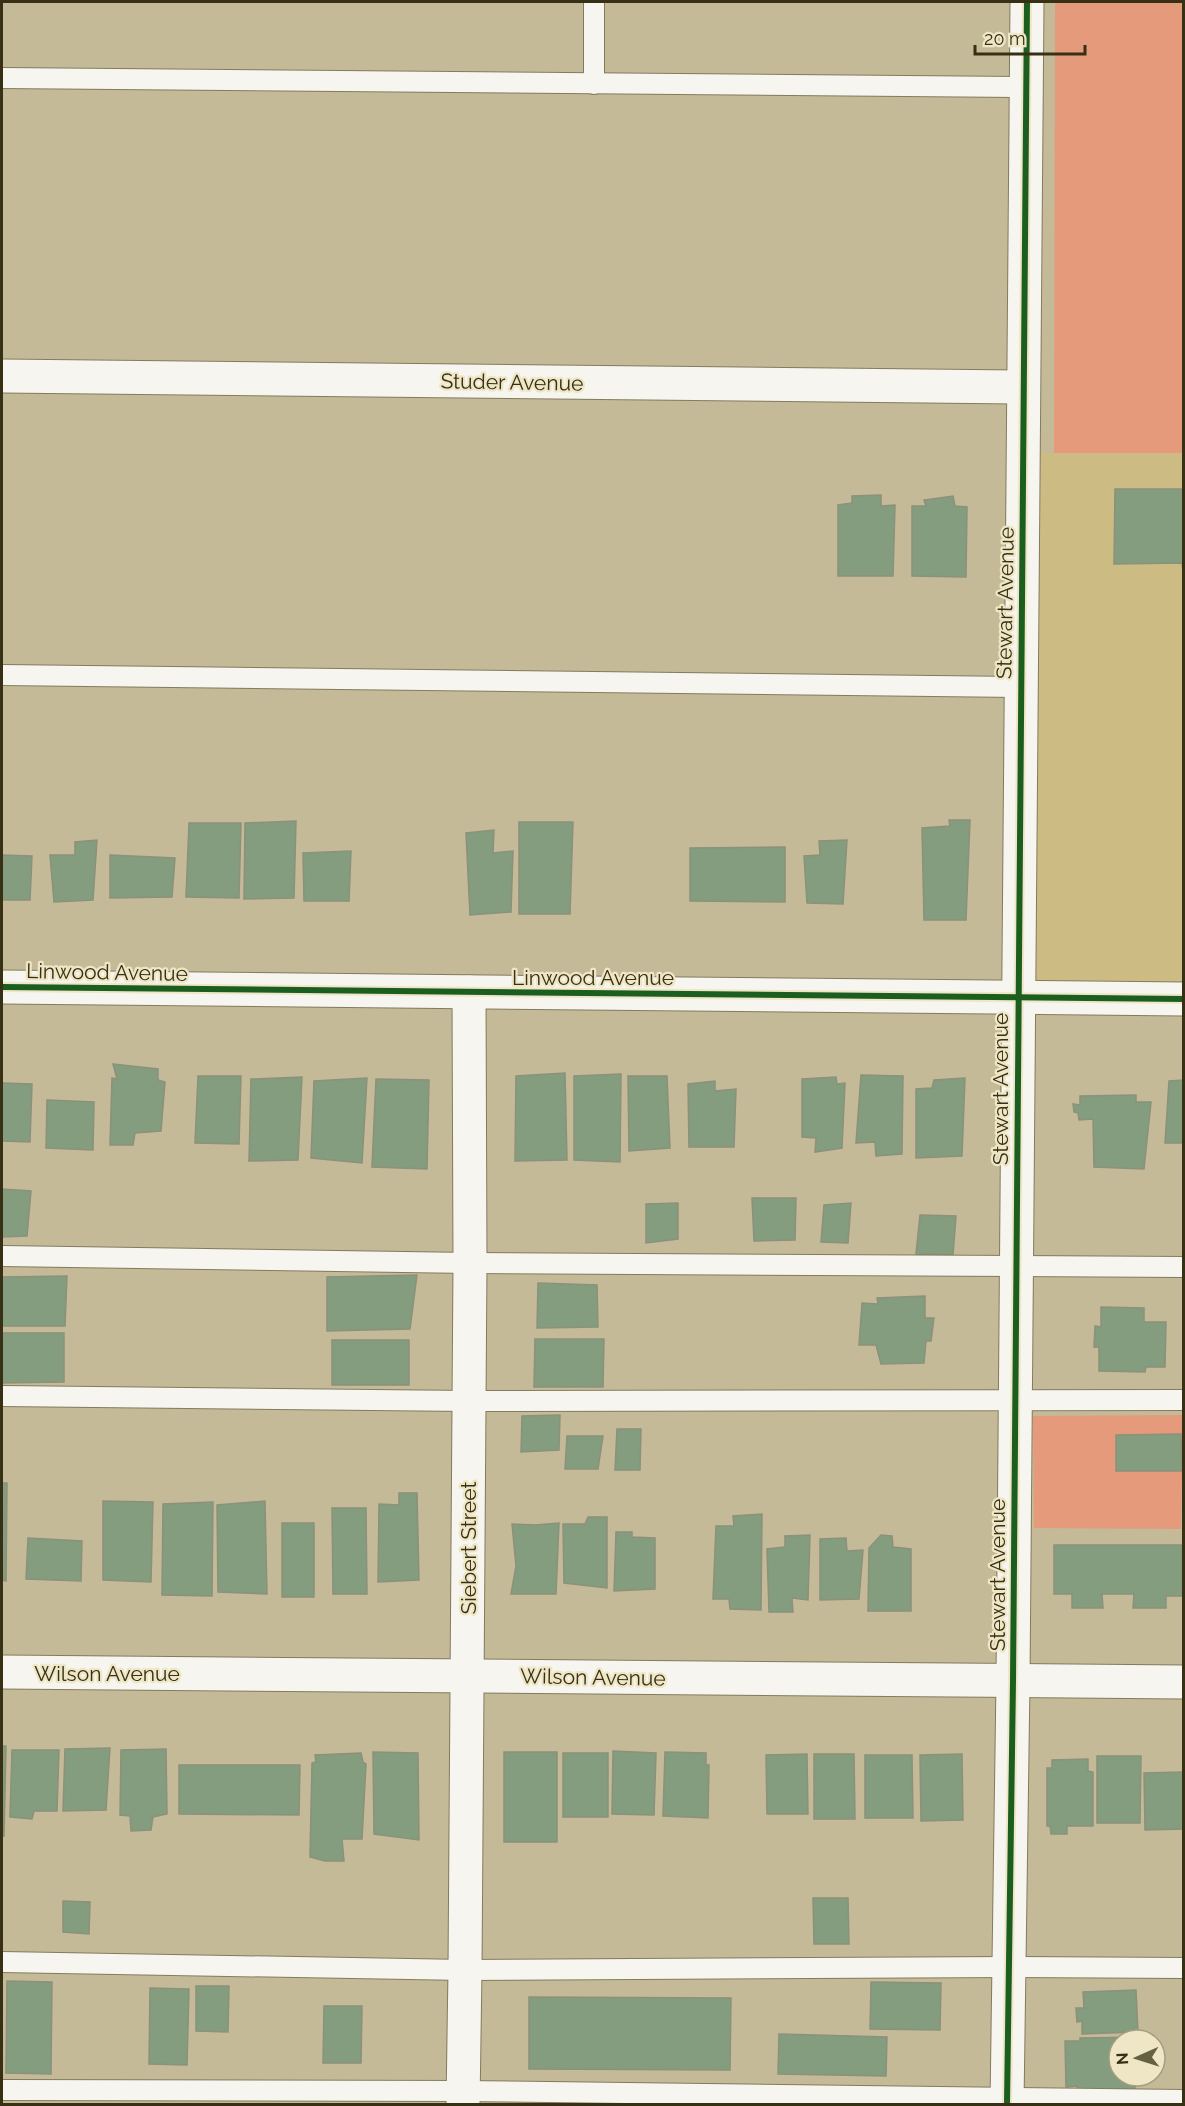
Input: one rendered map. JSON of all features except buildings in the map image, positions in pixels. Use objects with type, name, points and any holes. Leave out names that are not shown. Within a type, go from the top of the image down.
[{"type":"street","name":"Stewart Avenue","points":[[1007,2101],[1027,2]]},
{"type":"street","name":"Studer Avenue","points":[[2,376],[1023,387]]},
{"type":"street","name":"Linwood Avenue","points":[[2,987],[1184,999]]},
{"type":"street","name":"Siebert Street","points":[[463,2098],[468,1676],[469,992]]},
{"type":"street","name":"Wilson Avenue","points":[[2,1672],[1184,1682]]},
{"type":"lane","points":[[594,2],[594,84]]},
{"type":"lane","points":[[2,78],[1026,87]]},
{"type":"lane","points":[[2,675],[1020,687]]},
{"type":"lane","points":[[2,1256],[470,1263],[1184,1267]]},
{"type":"lane","points":[[2,1396],[468,1401],[1184,1400]]},
{"type":"lane","points":[[2,1962],[465,1970],[1184,1968]]},
{"type":"lane","points":[[2,2090],[463,2098],[1184,2100]]},
{"type":"shaded area","points":[[1055,2],[1183,2],[1183,453],[1054,453]]},
{"type":"shaded area","points":[[1020,450],[1054,453],[1183,453],[1183,998],[1014,996]]},
{"type":"shaded area","points":[[1183,1415],[1181,1529],[1034,1528],[1033,1416]]},
{"type":"cycle path","points":[[1007,2104],[1013,1681],[1027,2]]},
{"type":"cycle path","points":[[2,987],[1184,999]]}]
